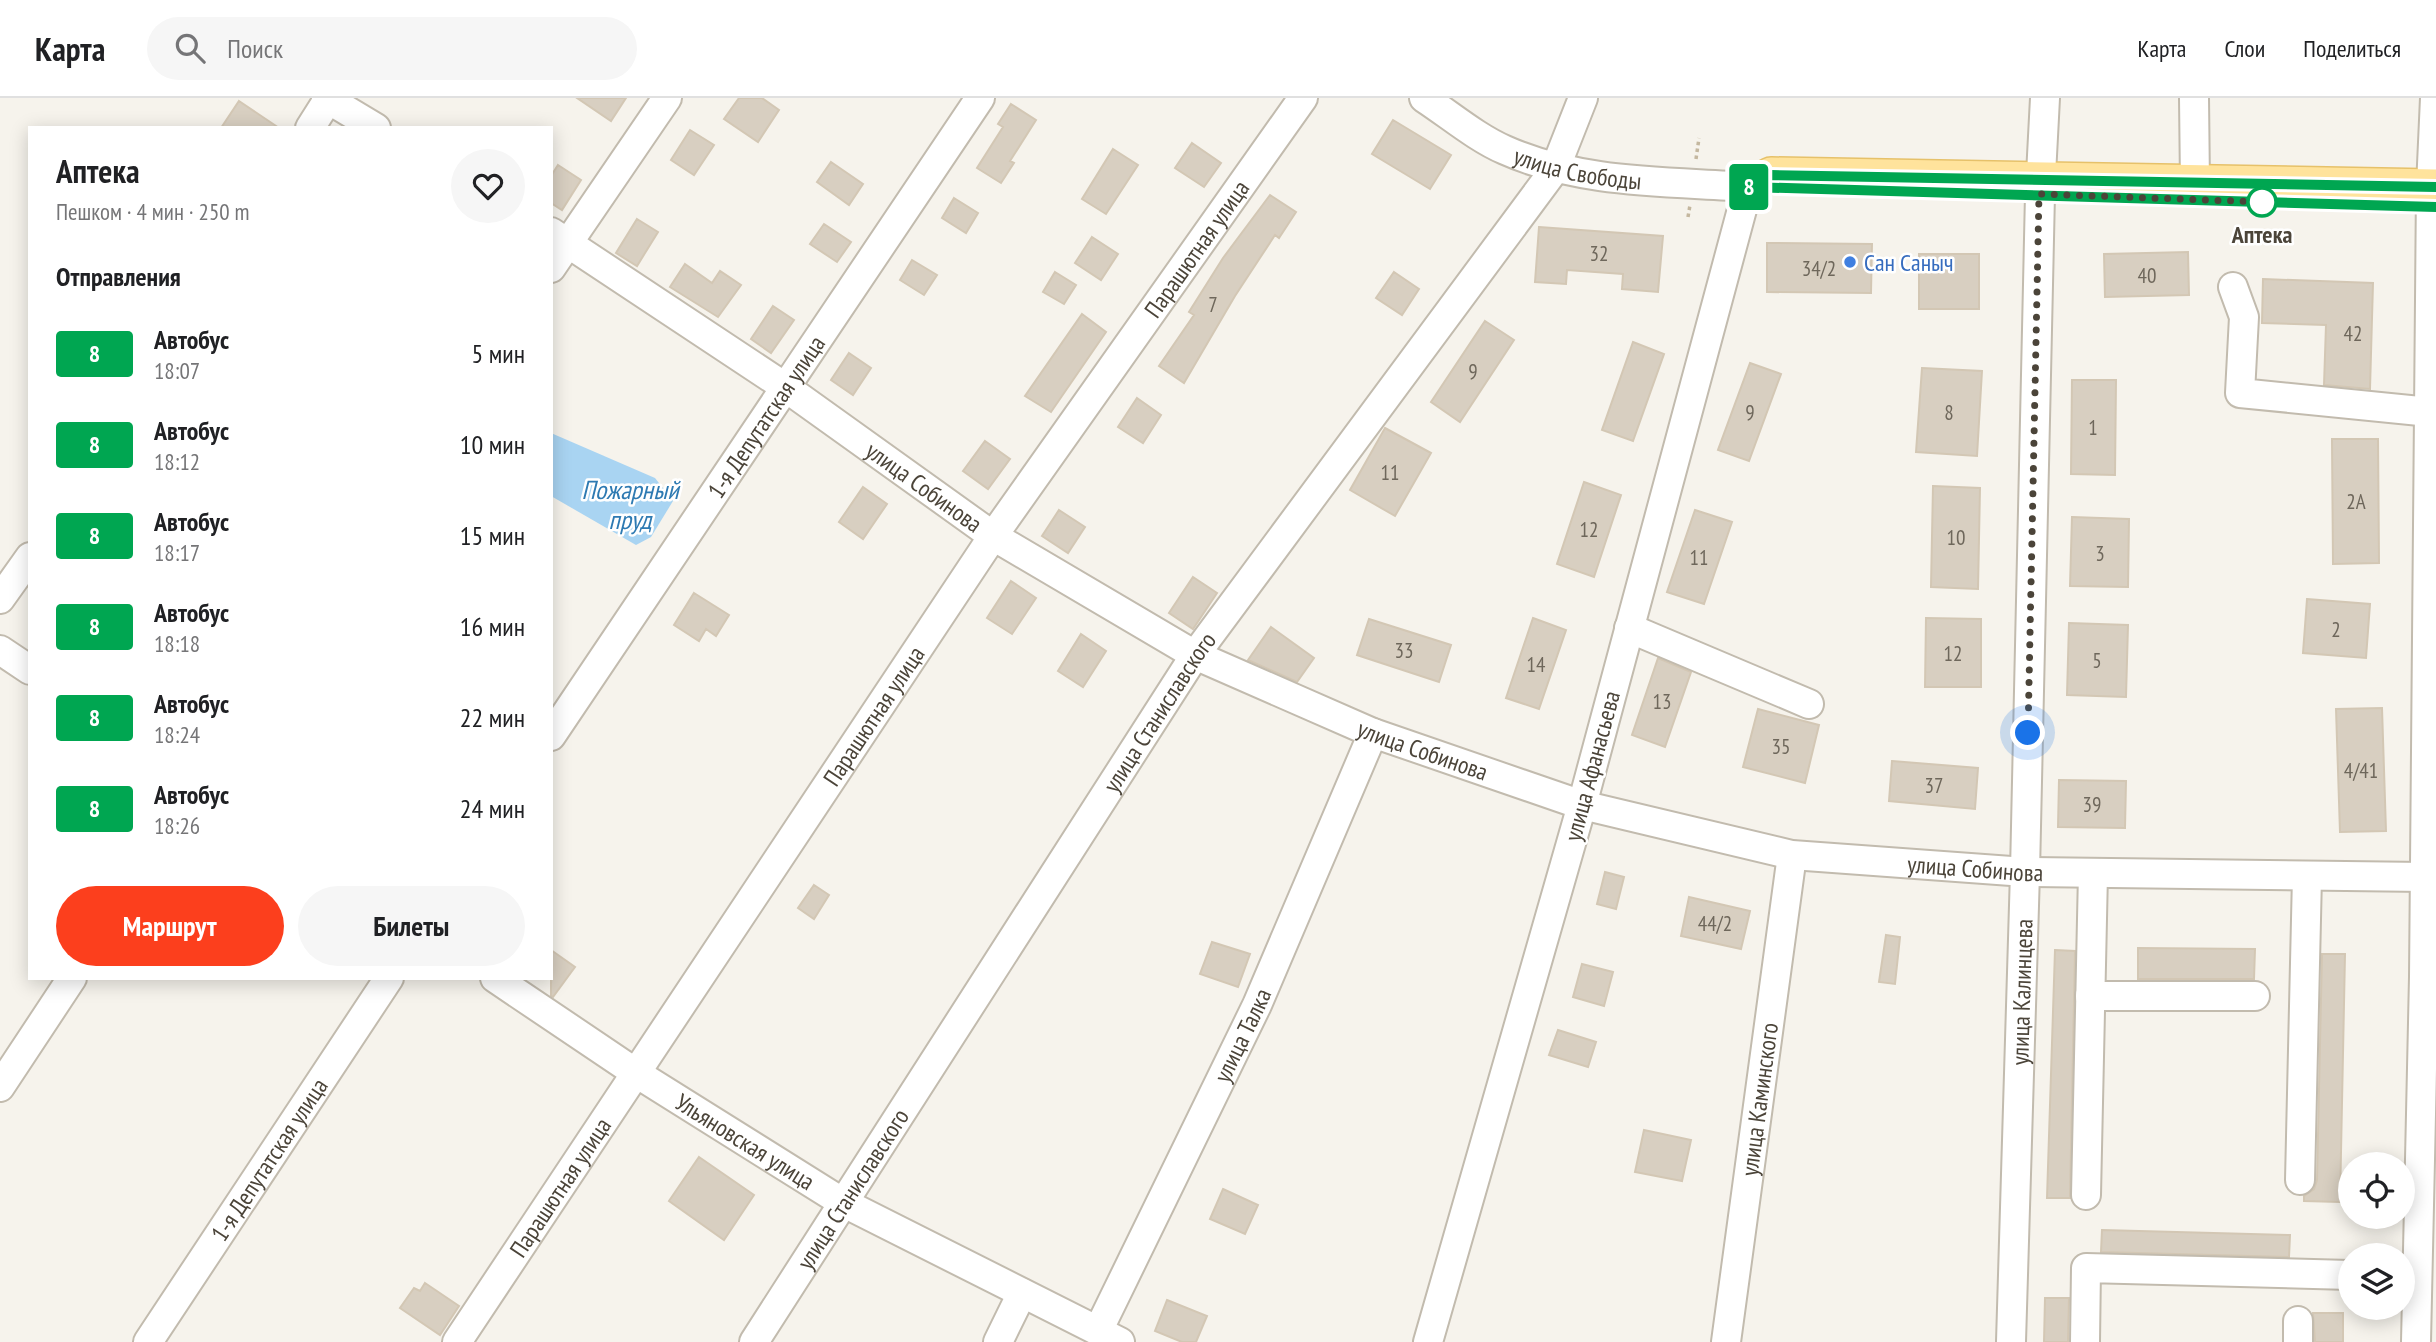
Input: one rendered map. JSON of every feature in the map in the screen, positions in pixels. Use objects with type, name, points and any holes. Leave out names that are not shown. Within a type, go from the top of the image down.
[{"type":"main road","name":"улица Свободы","points":[[1748,187],[2194,184],[2434,197]]},
{"type":"main road","name":"улица Свободы","points":[[2040,187],[2434,197]]},
{"type":"street","points":[[311,126],[328,98],[373,126]]},
{"type":"street","points":[[553,261],[560,237],[667,98]]},
{"type":"street","name":"1-я Депутатская улица","points":[[553,733],[980,98]]},
{"type":"street","name":"Парашютная улица","points":[[457,1342],[993,536],[1303,98]]},
{"type":"street","name":"улица Свободы","points":[[1424,98],[1503,149],[1555,169],[1592,176],[1748,187]]},
{"type":"street","name":"улица Станиславского","points":[[754,1342],[1195,655],[1555,169],[1583,98]]},
{"type":"street","name":"улица Калинцева","points":[[2011,1342],[2025,872],[2040,187],[2045,98]]},
{"type":"street","points":[[2194,98],[2194,184]]},
{"type":"street","points":[[2413,1243],[2429,1091],[2430,977],[2425,877],[2435,98]]},
{"type":"street","name":"улица Афанасьева","points":[[1428,1342],[1582,805],[1748,187]]},
{"type":"street","name":"улица Собинова","points":[[560,237],[785,387],[993,536],[1195,655],[1373,733],[1582,805],[1792,855],[2025,872],[2425,877]]},
{"type":"street","points":[[2234,287],[2244,317],[2240,393],[2430,412]]},
{"type":"street","points":[[0,600],[28,560]]},
{"type":"street","points":[[1629,628],[1809,705]]},
{"type":"street","points":[[0,650],[28,669]]},
{"type":"street","name":"улица Талка","points":[[1109,1337],[1257,1005],[1373,733]]},
{"type":"street","name":"улица Каминского","points":[[1726,1342],[1792,855]]},
{"type":"street","points":[[2086,1195],[2093,873]]},
{"type":"street","points":[[2300,1180],[2306,876]]},
{"type":"street","points":[[0,1087],[71,980]]},
{"type":"street","name":"1-я Депутатская улица","points":[[148,1342],[388,980]]},
{"type":"street","name":"Ульяновская улица","points":[[498,980],[636,1073],[842,1202],[1109,1337]]},
{"type":"street","points":[[2090,996],[2255,996]]},
{"type":"street","points":[[2085,1342],[2086,1268],[2338,1275]]},
{"type":"street","points":[[998,1342],[1022,1293]]},
{"type":"street","points":[[2414,1320],[2416,1342]]},
{"type":"water","name":"Пожарный пруд","points":[[553,434],[655,478],[673,501],[651,537],[636,545],[553,497]]},
{"type":"building","points":[[577,98],[626,98],[611,121]]},
{"type":"building","points":[[739,98],[762,98],[779,110],[758,142],[724,119]]},
{"type":"building","points":[[239,101],[276,126],[222,126]]},
{"type":"building","points":[[1011,104],[1036,120],[1010,161],[1014,163],[1001,183],[977,168],[1003,127],[998,124]]},
{"type":"building","points":[[1393,120],[1451,155],[1430,189],[1372,154]]},
{"type":"building","points":[[690,130],[714,145],[694,175],[671,160]]},
{"type":"building","points":[[1192,143],[1221,163],[1204,187],[1175,168]]},
{"type":"building","points":[[1113,149],[1138,165],[1106,214],[1082,199]]},
{"type":"building","points":[[831,162],[863,184],[849,205],[817,182]]},
{"type":"building","points":[[558,165],[581,180],[562,210],[553,204],[553,173]]},
{"type":"building","points":[[1270,195],[1296,212],[1279,238],[1275,235],[1235,296],[1184,383],[1159,366],[1194,315],[1189,312],[1223,258]]},
{"type":"building","points":[[954,198],[978,213],[966,233],[942,218]]},
{"type":"building","points":[[637,219],[658,232],[637,266],[616,253]]},
{"type":"building","points":[[824,224],[851,242],[837,262],[810,244]]},
{"type":"building","points":[[1539,227],[1663,236],[1658,292],[1622,289],[1623,274],[1567,270],[1566,284],[1535,282]]},
{"type":"building","points":[[1092,237],[1118,254],[1101,280],[1075,263]]},
{"type":"building","points":[[1767,243],[1872,244],[1871,293],[1767,292]]},
{"type":"building","points":[[2188,252],[2189,295],[2105,297],[2104,254]]},
{"type":"building","points":[[1919,254],[1979,254],[1979,309],[1919,309]]},
{"type":"building","points":[[912,260],[937,275],[924,295],[900,280]]},
{"type":"building","points":[[685,264],[712,283],[720,271],[741,285],[718,317],[670,287]]},
{"type":"building","points":[[1055,272],[1076,285],[1064,304],[1043,292]]},
{"type":"building","points":[[1394,272],[1419,289],[1402,315],[1376,298]]},
{"type":"building","points":[[2263,279],[2373,283],[2370,389],[2324,385],[2326,325],[2262,323]]},
{"type":"building","points":[[773,306],[794,320],[771,353],[751,339]]},
{"type":"building","points":[[1082,314],[1106,332],[1051,412],[1025,396]]},
{"type":"building","points":[[1485,321],[1514,340],[1460,422],[1431,402]]},
{"type":"building","points":[[1633,342],[1664,354],[1633,441],[1602,430]]},
{"type":"building","points":[[849,353],[871,368],[853,395],[831,380]]},
{"type":"building","points":[[1750,363],[1781,374],[1749,461],[1718,450]]},
{"type":"building","points":[[1922,368],[1982,371],[1977,456],[1916,452]]},
{"type":"building","points":[[2072,380],[2116,380],[2115,475],[2071,474]]},
{"type":"building","points":[[1137,398],[1161,415],[1143,443],[1118,427]]},
{"type":"building","points":[[1385,428],[1431,453],[1395,516],[1350,490]]},
{"type":"building","points":[[2332,439],[2378,439],[2379,563],[2333,564]]},
{"type":"building","points":[[985,441],[1010,459],[988,489],[963,471]]},
{"type":"building","points":[[1584,482],[1621,495],[1594,577],[1557,564]]},
{"type":"building","points":[[1933,486],[1980,488],[1978,589],[1931,587]]},
{"type":"building","points":[[863,487],[887,504],[863,539],[839,522]]},
{"type":"building","points":[[1059,510],[1085,527],[1068,553],[1042,536]]},
{"type":"building","points":[[1695,510],[1732,522],[1704,604],[1667,592]]},
{"type":"building","points":[[2072,517],[2129,519],[2128,587],[2070,586]]},
{"type":"building","points":[[1193,577],[1217,593],[1193,629],[1169,613]]},
{"type":"building","points":[[1011,581],[1036,598],[1012,634],[987,618]]},
{"type":"building","points":[[694,593],[729,615],[716,636],[706,629],[699,641],[674,625]]},
{"type":"building","points":[[2307,599],[2370,604],[2366,658],[2303,653]]},
{"type":"building","points":[[1533,618],[1566,630],[1539,709],[1506,698]]},
{"type":"building","points":[[1926,618],[1981,619],[1981,687],[1925,687]]},
{"type":"building","points":[[1369,619],[1451,645],[1439,682],[1357,655]]},
{"type":"building","points":[[2069,623],[2128,625],[2126,697],[2067,695]]},
{"type":"building","points":[[1271,627],[1314,658],[1297,682],[1248,660]]},
{"type":"building","points":[[1081,634],[1106,651],[1083,687],[1058,671]]},
{"type":"building","points":[[1658,658],[1691,672],[1665,747],[1632,735]]},
{"type":"building","points":[[2382,708],[2386,831],[2340,832],[2336,709]]},
{"type":"building","points":[[1758,709],[1819,725],[1805,783],[1743,767]]},
{"type":"building","points":[[1892,761],[1978,768],[1975,809],[1889,801]]},
{"type":"building","points":[[2059,780],[2126,781],[2125,828],[2058,827]]},
{"type":"building","points":[[1605,872],[1624,877],[1616,909],[1597,904]]},
{"type":"building","points":[[814,885],[829,895],[814,919],[798,908]]},
{"type":"building","points":[[1689,897],[1750,911],[1741,949],[1681,936]]},
{"type":"building","points":[[1886,935],[1900,937],[1895,984],[1879,982]]},
{"type":"building","points":[[1212,942],[1250,954],[1238,987],[1200,974]]},
{"type":"building","points":[[2138,948],[2255,949],[2254,979],[2138,979]]},
{"type":"building","points":[[2055,950],[2075,951],[2070,1198],[2047,1198]]},
{"type":"building","points":[[553,951],[575,967],[553,997]]},
{"type":"building","points":[[2322,954],[2345,954],[2338,1202],[2304,1201],[2304,1196],[2314,1189],[2317,1180]]},
{"type":"building","points":[[1582,964],[1613,972],[1604,1006],[1573,997]]},
{"type":"building","points":[[1558,1030],[1596,1042],[1588,1067],[1549,1055]]},
{"type":"building","points":[[1644,1130],[1691,1140],[1682,1181],[1635,1172]]},
{"type":"building","points":[[699,1157],[754,1195],[724,1240],[669,1201]]},
{"type":"building","points":[[1223,1189],[1258,1205],[1245,1234],[1210,1219]]},
{"type":"building","points":[[2102,1230],[2290,1235],[2289,1257],[2101,1252]]},
{"type":"building","points":[[425,1283],[459,1306],[440,1335],[400,1308],[414,1288],[420,1291]]},
{"type":"building","points":[[2045,1298],[2069,1298],[2068,1342],[2044,1342]]},
{"type":"building","points":[[1167,1300],[1207,1316],[1196,1342],[1182,1342],[1155,1331]]},
{"type":"building","points":[[2313,1313],[2338,1313],[2338,1320],[2343,1320],[2343,1342],[2315,1342]]},
{"type":"bus line","name":"8","points":[[2436,187],[1771,175],[1748,187],[2436,207]]},
{"type":"place","name":"Аптека","points":[[2262,202]]},
{"type":"place","name":"Сан Саныч","points":[[1850,262]]},
{"type":"route","points":[[2028,733],[2039,194],[2262,202]]}]
